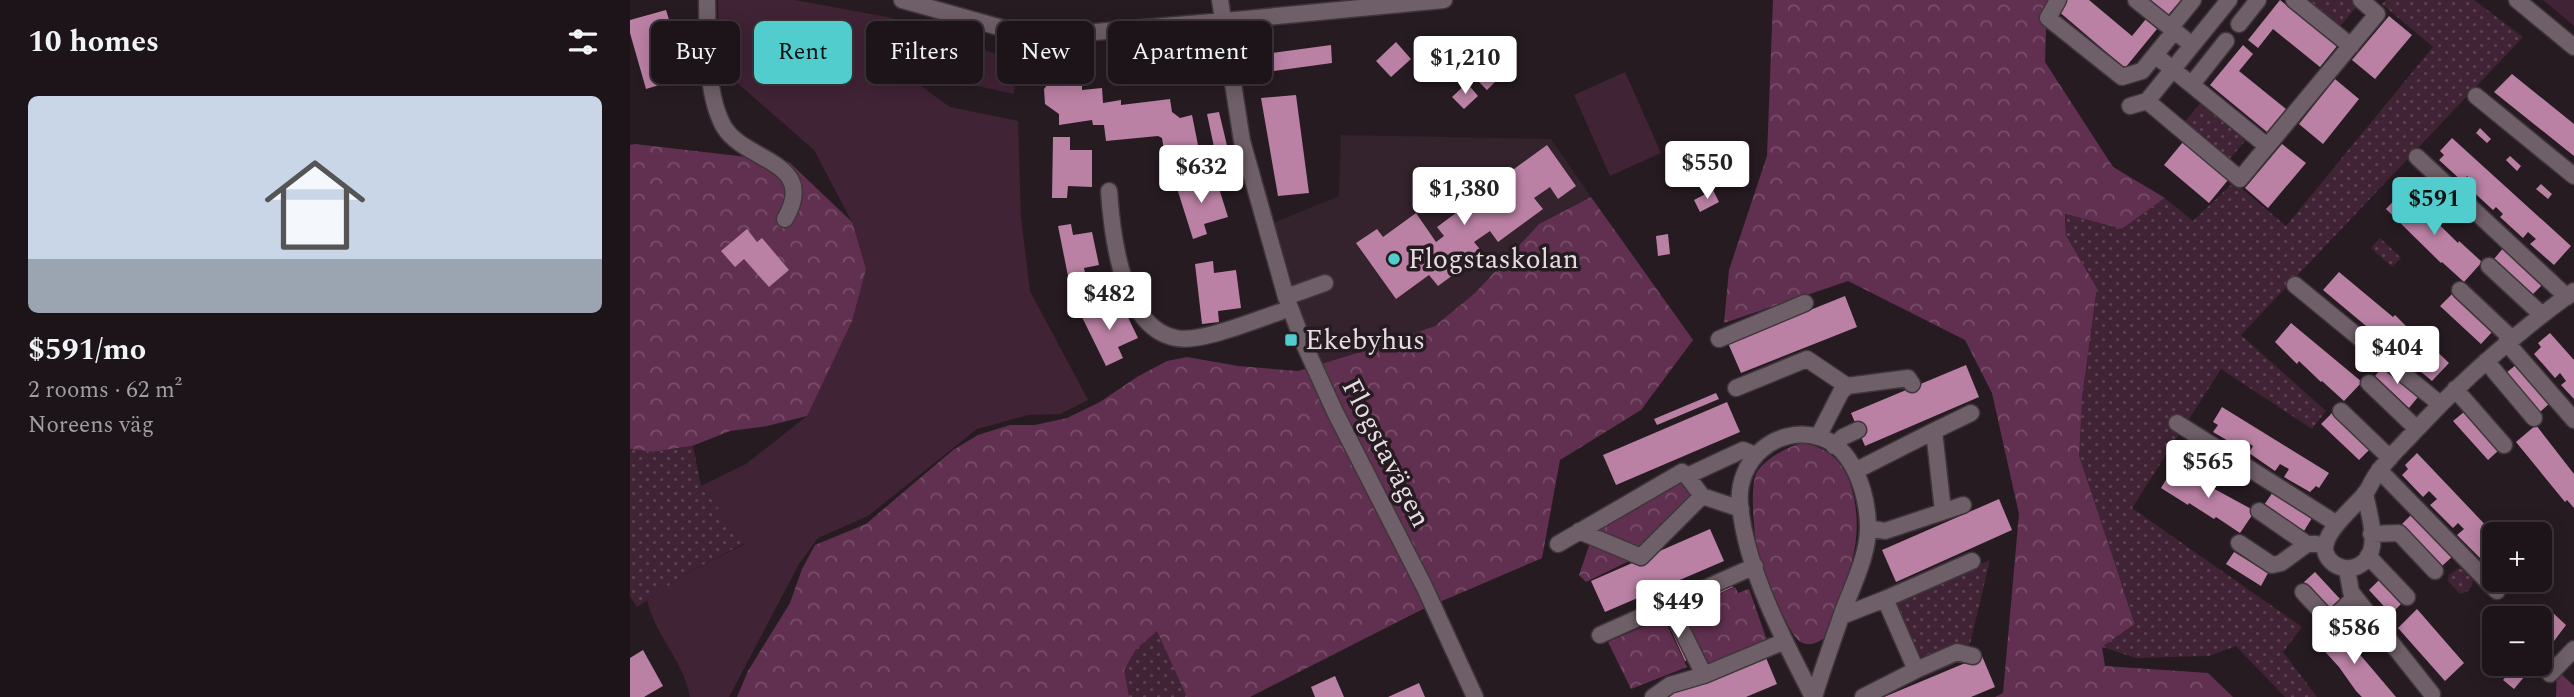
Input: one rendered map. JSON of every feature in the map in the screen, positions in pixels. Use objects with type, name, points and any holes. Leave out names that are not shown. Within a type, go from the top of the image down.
[{"type":"street","points":[[707,0],[713,100],[724,127],[736,141],[783,168],[793,185],[793,206],[785,219]]},
{"type":"street","points":[[902,0],[1027,35],[1108,31]]},
{"type":"street","name":"Flogstavägen","points":[[1220,0],[1224,21]]},
{"type":"street","points":[[1224,21],[1442,0]]},
{"type":"street","points":[[2057,0],[2048,18],[2122,77],[2142,71],[2193,0]]},
{"type":"street","points":[[2136,0],[2169,33],[2192,45]]},
{"type":"street","points":[[2130,106],[2147,101],[2229,0]]},
{"type":"street","points":[[2239,24],[2258,0]]},
{"type":"street","points":[[2294,0],[2351,46]]},
{"type":"street","points":[[2147,101],[2240,179],[2377,14],[2361,0]]},
{"type":"street","points":[[2517,0],[2574,47]]},
{"type":"street","points":[[2192,84],[2227,41]]},
{"type":"street","points":[[2155,55],[2267,146]]},
{"type":"street","name":"Flogstavägen","points":[[1232,84],[1242,141],[1283,304],[1424,586],[1475,697]]},
{"type":"street","points":[[2476,96],[2574,176]]},
{"type":"street","points":[[2365,493],[2371,552],[2356,567],[2339,568],[2325,552],[2326,543],[2337,524],[2365,493],[2385,464],[2455,389],[2509,340],[2570,294],[2417,157]]},
{"type":"street","points":[[1109,191],[1117,256],[1127,287],[1141,313],[1157,331],[1178,339],[1209,335],[1325,283]]},
{"type":"street","points":[[2489,266],[2542,315]]},
{"type":"street","points":[[2295,285],[2440,404]]},
{"type":"street","points":[[2460,290],[2509,340],[2574,420]]},
{"type":"street","points":[[1719,339],[1805,303]]},
{"type":"street","points":[[1736,388],[1807,359],[1847,386]]},
{"type":"street","points":[[2486,361],[2534,418]]},
{"type":"street","points":[[1818,437],[1841,392],[1847,386],[1908,378],[1912,384]]},
{"type":"street","points":[[2369,383],[2417,429]]},
{"type":"street","points":[[2455,389],[2504,445]]},
{"type":"street","points":[[2341,411],[2482,574]]},
{"type":"street","points":[[1855,471],[1971,413]]},
{"type":"street","points":[[2178,424],[2337,524]]},
{"type":"street","points":[[1834,446],[1843,437],[1858,430]]},
{"type":"street","points":[[1934,431],[1943,511]]},
{"type":"street","points":[[1789,436],[1818,437],[1840,450],[1855,471],[1867,498],[1869,528],[1860,567],[1808,695],[1748,551],[1739,502],[1743,474],[1755,455],[1771,442],[1789,436]]},
{"type":"street","points":[[1687,476],[1743,450],[1755,455]]},
{"type":"street","points":[[1558,544],[1682,472],[1702,496],[1741,509]]},
{"type":"street","points":[[1579,531],[1641,556],[1702,496]]},
{"type":"street","points":[[1869,528],[1885,531],[1963,505]]},
{"type":"street","points":[[2259,511],[2307,544]]},
{"type":"street","points":[[2371,534],[2399,533],[2435,571]]},
{"type":"street","points":[[2239,543],[2272,565],[2281,563],[2307,544],[2326,543]]},
{"type":"street","points":[[2368,556],[2407,597]]},
{"type":"street","points":[[1842,616],[1972,561]]},
{"type":"street","points":[[1600,635],[1755,566]]},
{"type":"street","points":[[2347,569],[2351,592],[2432,694]]},
{"type":"street","points":[[2303,592],[2330,621],[2355,597]]},
{"type":"street","points":[[1885,599],[1916,670]]},
{"type":"street","points":[[1669,604],[1704,675]]},
{"type":"street","points":[[1653,697],[1670,685],[1704,675],[1785,641]]},
{"type":"street","points":[[2552,672],[2574,649]]},
{"type":"street","points":[[1863,697],[1957,652],[1973,656]]},
{"type":"shaded area","points":[[718,0],[795,0],[892,18],[893,21],[866,21],[866,84],[918,84],[950,107],[1018,121],[1021,217],[1030,291],[1088,400],[1060,414],[1028,415],[977,429],[868,516],[818,538],[799,564],[729,697],[690,697],[682,672],[656,625],[647,600],[687,573],[745,544],[701,486],[746,464],[807,416],[852,222],[814,150],[738,84],[740,21],[718,21]]},
{"type":"shaded area","points":[[2302,0],[2352,0],[2358,5],[2337,30]]},
{"type":"shaded area","points":[[2386,0],[2474,0],[2523,37],[2241,335],[2326,411],[2312,429],[2221,369],[2132,508],[2302,627],[2283,652],[2317,697],[2285,697],[2236,646],[2209,656],[2136,658],[2102,647],[2135,624],[2079,456],[2082,399],[2097,288],[2066,235],[2065,214],[2122,229],[2165,198],[2193,221],[2234,182],[2286,226],[2433,47],[2382,4]]},
{"type":"shaded area","points":[[2543,0],[2574,0],[2574,26]]},
{"type":"shaded area","points":[[983,49],[997,54],[997,84],[1015,84],[1014,94],[969,84],[983,84]]},
{"type":"shaded area","points":[[1625,72],[1661,153],[1610,176],[1574,95]]},
{"type":"shaded area","points":[[2204,99],[2249,136],[2228,161],[2183,124]]},
{"type":"shaded area","name":"Flogstaskolan","points":[[1341,135],[1551,139],[1591,197],[1539,224],[1475,293],[1435,326],[1320,364],[1292,295],[1271,224],[1339,196]]},
{"type":"shaded area","points":[[2380,238],[2401,258],[2392,267],[2371,248]]},
{"type":"shaded area","points":[[693,446],[701,486],[745,543],[687,573],[637,607],[630,596],[630,449],[653,452]]},
{"type":"shaded area","points":[[1990,560],[1970,644],[1942,655],[1914,657],[1893,602]]},
{"type":"shaded area","points":[[2459,568],[2473,580],[2469,590],[2460,594],[2448,581],[2449,575]]},
{"type":"shaded area","points":[[1157,631],[1187,697],[1129,697],[1124,670],[1136,649]]},
{"type":"green space","points":[[1773,0],[2047,0],[2045,62],[2113,167],[2165,198],[2122,229],[2065,214],[2066,235],[2097,288],[2082,399],[2122,586],[2135,624],[2102,647],[2105,666],[2208,673],[2233,697],[1995,697],[2003,693],[2019,514],[1992,393],[1965,340],[1848,281],[1724,323],[1729,270],[1767,156]]},
{"type":"green space","points":[[630,145],[789,162],[852,222],[866,269],[852,321],[807,416],[767,426],[730,431],[692,446],[653,452],[630,449]]},
{"type":"green space","points":[[1591,197],[1693,340],[1641,410],[1560,460],[1542,558],[1421,610],[1250,697],[737,697],[748,671],[790,603],[802,569],[815,545],[866,524],[953,450],[978,435],[1010,425],[1035,425],[1067,418],[1100,402],[1167,361],[1187,357],[1238,366],[1298,371],[1435,326],[1475,293],[1539,224]]},
{"type":"green space","points":[[1804,443],[1827,452],[1843,468],[1850,483],[1857,525],[1852,562],[1824,638],[1809,644],[1802,643],[1794,635],[1774,596],[1756,544],[1753,509],[1754,481],[1759,469],[1777,454]]},
{"type":"green space","points":[[1681,479],[1692,493],[1642,552],[1584,531],[1631,505],[1636,510]]},
{"type":"green space","points":[[1591,540],[1635,558],[1586,582],[1579,575]]},
{"type":"green space","points":[[1735,587],[1738,593],[1749,589],[1769,646],[1704,669],[1677,608],[1701,597],[1703,601]]},
{"type":"green space","points":[[1664,618],[1687,667],[1631,689],[1608,642]]},
{"type":"green space","points":[[2557,670],[2574,686],[2574,697],[2556,697]]},
{"type":"building","points":[[2065,0],[2089,0],[2132,36],[2146,19],[2157,29],[2125,68],[2057,10]]},
{"type":"building","points":[[2149,0],[2181,0],[2168,15]]},
{"type":"building","points":[[2280,0],[2337,46],[2320,67],[2273,29],[2258,48],[2248,40]]},
{"type":"building","points":[[666,10],[669,21],[651,21],[651,84],[663,84],[646,89],[630,33],[630,20]]},
{"type":"building","points":[[2389,16],[2412,35],[2375,79],[2352,60]]},
{"type":"building","points":[[1396,42],[1411,59],[1391,77],[1376,61]]},
{"type":"building","points":[[1331,45],[1332,63],[1272,71],[1272,53]]},
{"type":"building","points":[[2243,45],[2253,54],[2239,71],[2286,109],[2267,132],[2210,85]]},
{"type":"building","points":[[1493,57],[1506,71],[1487,90],[1474,77],[1477,74],[1471,68],[1482,58],[1487,63]]},
{"type":"building","points":[[2512,74],[2574,124],[2574,156],[2494,92]]},
{"type":"building","points":[[2335,79],[2359,99],[2323,144],[2299,124]]},
{"type":"building","points":[[1467,83],[1478,96],[1464,109],[1452,97]]},
{"type":"building","points":[[1048,84],[1081,84],[1082,90],[1102,88],[1103,103],[1121,100],[1121,105],[1170,99],[1172,112],[1180,118],[1192,115],[1201,160],[1167,167],[1162,138],[1158,136],[1106,141],[1104,125],[1093,125],[1092,120],[1059,125],[1059,114],[1045,104],[1044,89]]},
{"type":"building","points":[[1296,95],[1309,193],[1278,196],[1261,98]]},
{"type":"building","points":[[1219,112],[1230,158],[1217,161],[1207,114]]},
{"type":"building","points":[[2480,128],[2491,139],[2487,143],[2476,133]]},
{"type":"building","points":[[1053,137],[1070,137],[1070,150],[1092,150],[1092,187],[1068,186],[1067,198],[1052,198]]},
{"type":"building","points":[[2452,138],[2571,246],[2554,265],[2530,244],[2536,239],[2528,232],[2523,238],[2500,217],[2503,214],[2496,207],[2493,210],[2469,188],[2475,182],[2467,176],[2462,181],[2439,160],[2444,155],[2440,151]]},
{"type":"building","points":[[2183,142],[2228,180],[2209,203],[2164,165]]},
{"type":"building","points":[[2282,144],[2306,163],[2268,208],[2245,188]]},
{"type":"building","points":[[1547,145],[1576,186],[1558,199],[1550,187],[1534,198],[1543,209],[1498,242],[1490,231],[1474,242],[1483,253],[1438,286],[1429,275],[1396,299],[1356,243],[1377,229],[1383,237],[1416,213],[1436,242],[1444,236],[1437,227],[1487,190],[1494,200],[1504,193],[1496,182]]},
{"type":"building","points":[[2510,156],[2521,166],[2517,171],[2506,160]]},
{"type":"building","points":[[1191,177],[1195,189],[1217,182],[1228,217],[1204,224],[1207,234],[1193,239],[1175,182]]},
{"type":"building","points":[[2541,184],[2552,194],[2548,199],[2536,189]]},
{"type":"building","points":[[1713,190],[1719,202],[1700,212],[1694,200]]},
{"type":"building","points":[[2404,190],[2458,243],[2459,241],[2482,262],[2464,282],[2386,209]]},
{"type":"building","points":[[1071,224],[1073,235],[1092,232],[1099,265],[1084,268],[1086,278],[1069,281],[1058,226]]},
{"type":"building","points":[[747,229],[757,242],[762,238],[789,270],[769,287],[744,259],[735,267],[721,251]]},
{"type":"building","points":[[1668,234],[1670,254],[1658,256],[1656,236]]},
{"type":"building","points":[[2504,247],[2544,283],[2533,294],[2494,259]]},
{"type":"building","points":[[1213,261],[1214,273],[1236,270],[1241,308],[1218,311],[1219,322],[1202,324],[1195,264]]},
{"type":"building","points":[[2339,272],[2393,317],[2395,315],[2420,340],[2422,337],[2449,363],[2432,381],[2323,290]]},
{"type":"building","points":[[2452,294],[2493,331],[2481,344],[2440,306]]},
{"type":"building","points":[[1845,296],[1857,327],[1741,373],[1728,343]]},
{"type":"building","points":[[1098,304],[1104,316],[1123,307],[1138,338],[1118,347],[1123,358],[1106,366],[1080,313]]},
{"type":"building","points":[[2291,323],[2362,382],[2344,401],[2299,361],[2297,364],[2275,342]]},
{"type":"building","points":[[2550,333],[2574,360],[2574,399],[2561,385],[2566,381],[2560,373],[2555,378],[2534,354],[2541,347],[2538,343]]},
{"type":"building","points":[[2517,364],[2551,402],[2540,412],[2506,373]]},
{"type":"building","points":[[1966,365],[1979,397],[1865,446],[1851,413]]},
{"type":"building","points":[[2384,365],[2418,397],[2409,408],[2375,376]]},
{"type":"building","points":[[1716,393],[1719,399],[1657,425],[1654,419]]},
{"type":"building","points":[[1727,402],[1740,432],[1616,485],[1603,455]]},
{"type":"building","points":[[2222,407],[2329,473],[2319,488],[2316,486],[2310,492],[2284,477],[2289,469],[2280,464],[2275,471],[2249,453],[2253,446],[2245,441],[2240,448],[2213,432],[2218,425],[2213,422]]},
{"type":"building","points":[[2464,412],[2498,451],[2488,460],[2453,421]]},
{"type":"building","points":[[2332,413],[2370,449],[2359,460],[2321,424]]},
{"type":"building","points":[[2536,425],[2574,474],[2574,508],[2567,500],[2565,502],[2516,442]]},
{"type":"building","points":[[2417,453],[2483,522],[2480,558],[2457,535],[2464,529],[2458,523],[2453,528],[2430,505],[2437,499],[2429,491],[2423,497],[2402,475],[2408,469],[2405,465]]},
{"type":"building","points":[[2174,467],[2255,511],[2240,533],[2161,488]]},
{"type":"building","points":[[2273,492],[2312,518],[2304,531],[2264,505]]},
{"type":"building","points":[[1999,499],[2012,530],[1896,582],[1882,550]]},
{"type":"building","points":[[2412,514],[2453,556],[2442,566],[2402,524]]},
{"type":"building","points":[[1710,529],[1724,561],[1605,612],[1591,581]]},
{"type":"building","points":[[2234,552],[2268,573],[2261,586],[2226,564]]},
{"type":"building","points":[[2315,572],[2341,600],[2331,610],[2304,582]]},
{"type":"building","points":[[2379,580],[2401,604],[2391,614],[2369,590]]},
{"type":"building","points":[[1731,582],[1733,587],[1703,601],[1700,595]]},
{"type":"building","points":[[2417,609],[2464,663],[2445,681],[2398,628]]},
{"type":"building","points":[[2552,614],[2566,625],[2554,641],[2552,639]]},
{"type":"building","points":[[1673,620],[1689,659],[1685,661],[1668,623]]},
{"type":"building","points":[[2337,627],[2396,697],[2362,697],[2356,691],[2319,645]]},
{"type":"building","points":[[643,650],[663,686],[644,697],[630,697],[630,658]]},
{"type":"building","points":[[1764,653],[1777,684],[1746,697],[1664,697]]},
{"type":"building","points":[[1982,656],[1995,687],[1971,697],[1884,697]]},
{"type":"building","points":[[1335,676],[1344,697],[1315,697],[1311,687]]},
{"type":"building","points":[[2507,676],[2525,676],[2514,689],[2503,680]]},
{"type":"building","points":[[1419,683],[1425,697],[1388,697]]},
{"type":"place","name":"Flogstaskolan","points":[[1394,259]]},
{"type":"place","name":"Ekebyhus","points":[[1291,340]]}]
